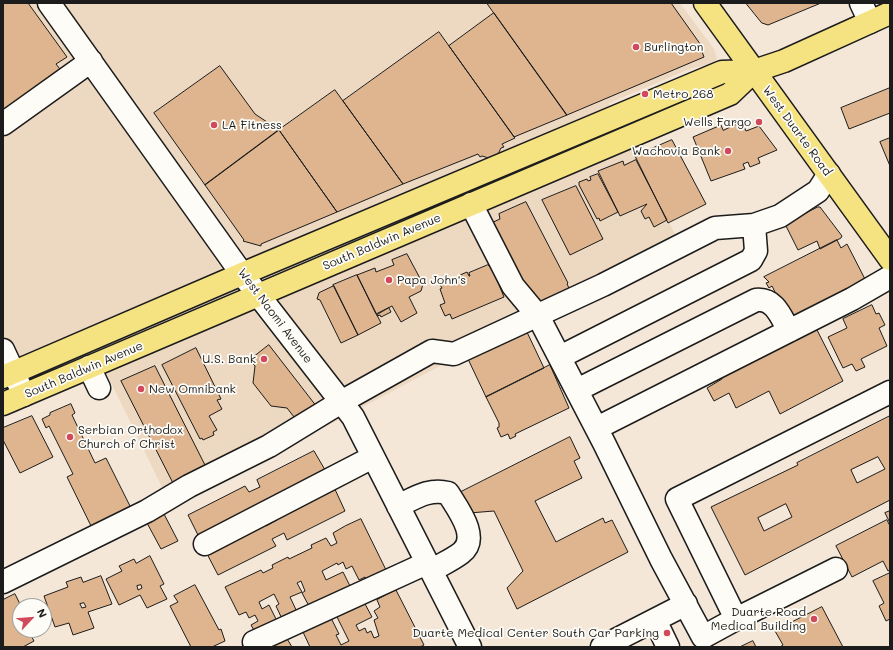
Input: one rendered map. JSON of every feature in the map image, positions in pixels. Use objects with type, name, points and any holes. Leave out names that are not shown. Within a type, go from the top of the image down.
[{"type":"main road","name":"West Duarte Road","points":[[705,3],[890,259]]},
{"type":"main road","name":"South Baldwin Avenue","points":[[8,375],[242,274],[722,72],[754,71],[784,61],[866,12],[890,13]]},
{"type":"main road","name":"South Baldwin Avenue","points":[[3,404],[730,94],[754,71]]},
{"type":"street","name":"West Naomi Avenue","points":[[49,3],[242,274],[353,417],[470,647]]},
{"type":"street","points":[[3,124],[90,61]]},
{"type":"street","points":[[3,582],[147,510],[189,486],[270,446],[341,402],[432,351],[454,354],[526,320],[538,316],[715,228],[754,225],[780,216],[818,192],[829,174]]},
{"type":"street","points":[[471,204],[513,286],[538,316],[597,428],[661,559],[703,636],[836,569]]},
{"type":"street","points":[[560,357],[751,260],[756,251],[754,225]]},
{"type":"street","points":[[597,428],[789,331],[890,277]]},
{"type":"street","points":[[577,390],[756,300],[764,299],[771,302],[789,331]]},
{"type":"street","points":[[3,350],[8,375],[24,395]]},
{"type":"street","points":[[89,367],[99,388]]},
{"type":"street","points":[[736,619],[677,499],[890,392]]},
{"type":"street","points":[[205,544],[373,457]]},
{"type":"street","points":[[254,642],[462,553],[467,545],[469,531],[448,493],[439,491],[427,492],[398,506]]},
{"type":"street","points":[[602,647],[686,604]]},
{"type":"street","points":[[655,620],[668,647]]},
{"type":"shaded area","points":[[3,3],[680,3],[714,49],[717,58],[711,64],[692,68],[609,103],[678,240],[172,508],[86,331],[3,366]]},
{"type":"building","points":[[3,3],[28,3],[67,57],[56,64],[63,73],[3,116]]},
{"type":"building","points":[[487,3],[671,3],[703,48],[701,49],[704,57],[567,115]]},
{"type":"building","points":[[746,3],[821,3],[768,25],[762,23]]},
{"type":"building","points":[[494,13],[567,115],[514,137],[449,46]]},
{"type":"building","points":[[439,32],[515,138],[502,144],[504,147],[501,148],[495,160],[482,156],[480,157],[478,154],[403,184],[343,101]]},
{"type":"building","points":[[220,66],[255,114],[279,130],[205,185],[154,113]]},
{"type":"building","points":[[890,88],[890,113],[849,129],[841,108]]},
{"type":"building","points":[[335,90],[403,184],[337,212],[279,130]]},
{"type":"building","points":[[742,122],[746,131],[759,126],[777,150],[758,158],[760,163],[750,167],[748,162],[743,164],[745,169],[711,181],[693,137],[721,125],[723,130]]},
{"type":"building","points":[[279,130],[337,212],[261,244],[261,246],[243,241],[244,240],[205,185]]},
{"type":"building","points":[[890,138],[890,166],[880,142]]},
{"type":"building","points":[[672,140],[706,204],[668,223],[635,156]]},
{"type":"building","points":[[636,160],[667,220],[654,227],[649,217],[645,219],[641,211],[647,204],[620,216],[598,171],[623,161],[624,165]]},
{"type":"building","points":[[598,174],[618,212],[600,221],[599,218],[597,219],[579,185],[579,182],[587,179],[588,181],[591,180],[590,177]]},
{"type":"building","points":[[576,186],[603,239],[570,255],[542,200]]},
{"type":"building","points":[[526,202],[568,283],[567,284],[570,290],[541,306],[531,302],[491,223],[500,219],[499,214]]},
{"type":"building","points":[[820,207],[842,236],[841,238],[820,249],[817,241],[798,250],[785,224]]},
{"type":"building","points":[[837,240],[841,248],[847,244],[867,283],[790,322],[772,286],[769,288],[766,283],[769,282],[764,277]]},
{"type":"building","points":[[407,254],[423,284],[421,291],[409,297],[417,313],[401,322],[392,306],[376,314],[357,275],[375,268],[376,272],[394,265],[392,260]]},
{"type":"building","points":[[488,265],[493,270],[504,297],[452,319],[450,314],[445,316],[440,305],[445,303],[440,285],[459,277],[460,280],[460,275],[467,272],[470,276],[469,273]]},
{"type":"building","points":[[357,275],[381,323],[358,335],[333,285]]},
{"type":"building","points":[[334,286],[358,335],[341,343],[320,300],[317,299],[319,293]]},
{"type":"building","points":[[872,305],[876,314],[879,313],[885,325],[879,328],[887,346],[861,359],[865,367],[856,371],[852,364],[843,368],[828,337],[847,328],[843,319]]},
{"type":"building","points":[[389,308],[391,312],[381,317],[380,315],[377,316],[377,315]]},
{"type":"building","points":[[526,330],[544,368],[486,397],[468,359]]},
{"type":"building","points":[[817,330],[843,381],[780,414],[769,391],[736,408],[729,393],[714,401],[707,388],[722,379],[720,375],[796,336],[798,339]]},
{"type":"building","points":[[269,345],[317,407],[298,422],[287,408],[271,406],[253,383],[255,366],[250,360]]},
{"type":"building","points":[[196,348],[221,399],[217,400],[222,409],[209,416],[217,430],[213,432],[214,435],[203,440],[202,438],[200,439],[162,365]]},
{"type":"building","points":[[550,365],[569,408],[515,434],[516,436],[510,439],[508,434],[501,437],[497,428],[499,427],[499,423],[486,397]]},
{"type":"building","points":[[155,366],[208,471],[175,487],[121,381]]},
{"type":"building","points":[[71,404],[75,413],[72,415],[95,463],[106,458],[133,512],[94,532],[67,477],[73,474],[49,426],[46,428],[42,419],[50,415],[50,413]]},
{"type":"building","points":[[32,416],[53,457],[20,473],[3,440],[3,428]]},
{"type":"building","points":[[890,416],[890,500],[745,575],[711,507],[798,465],[797,463]],"holes":[[[878,457],[885,469],[857,483],[851,470]],[[786,504],[792,517],[764,531],[758,518]]]},
{"type":"building","points":[[570,437],[580,458],[574,461],[582,478],[535,501],[556,542],[603,518],[605,523],[612,520],[628,552],[517,609],[507,588],[523,571],[494,511],[469,513],[459,493]]},
{"type":"building","points":[[314,451],[328,475],[200,539],[188,515],[245,486],[249,492],[260,487],[257,480]]},
{"type":"building","points":[[333,485],[345,511],[287,540],[284,533],[272,539],[276,546],[218,575],[205,550],[263,521],[266,526],[277,520],[274,516]]},
{"type":"building","points":[[890,511],[890,523],[885,513]]},
{"type":"building","points":[[164,514],[178,541],[161,549],[147,523]]},
{"type":"building","points":[[361,519],[388,574],[368,584],[365,577],[359,580],[352,566],[346,569],[343,562],[338,565],[337,563],[322,571],[326,580],[343,572],[351,588],[310,608],[302,593],[305,591],[301,581],[297,583],[302,592],[290,597],[298,614],[283,621],[276,606],[279,604],[274,594],[259,602],[262,609],[269,605],[277,621],[255,632],[251,625],[258,621],[255,615],[249,618],[246,612],[239,615],[225,587],[261,570],[263,573],[273,568],[272,565],[312,548],[311,545],[326,538],[331,546],[337,543],[333,533]]},
{"type":"building","points":[[887,520],[890,526],[890,570],[888,571],[883,561],[852,577],[836,546]]},
{"type":"building","points":[[150,556],[164,584],[160,586],[167,599],[147,608],[140,595],[119,605],[106,579],[122,571],[119,566],[134,559],[136,563]],"holes":[[[141,585],[142,588],[138,590],[137,586]]]},
{"type":"building","points":[[890,573],[890,619],[886,621],[879,606],[884,603],[873,581]]},
{"type":"building","points":[[101,576],[112,604],[88,612],[94,628],[73,635],[69,623],[55,627],[52,619],[52,598],[45,598],[44,596],[68,587],[66,582],[81,577],[83,582]],"holes":[[[84,603],[86,607],[82,608],[80,604]]]},
{"type":"building","points":[[195,585],[219,630],[221,629],[225,641],[212,647],[191,647],[170,606],[178,602],[174,596]]},
{"type":"building","points":[[396,590],[424,645],[420,647],[310,647],[303,632],[331,618],[339,634],[336,635],[341,645],[349,641],[336,615],[364,602],[372,617],[356,625],[359,631],[365,628],[367,633],[371,631],[374,638],[379,636],[374,620],[378,618],[374,611],[380,607],[377,600]]},
{"type":"building","points":[[15,594],[17,598],[12,598],[12,638],[32,638],[34,641],[23,647],[3,647],[3,600]]},
{"type":"building","name":"Duarte Road Medical Building","points":[[822,607],[843,647],[780,647],[783,645],[775,631]]},
{"type":"building","points":[[286,637],[292,647],[266,647]]},
{"type":"building","name":"Duarte Road Medical Building","points":[[753,641],[756,647],[740,647]]},
{"type":"place","name":"Burlington","points":[[636,47]]},
{"type":"place","name":"Metro 268","points":[[645,94]]},
{"type":"place","name":"Wells Fargo","points":[[759,122]]},
{"type":"place","name":"LA Fitness","points":[[214,125]]},
{"type":"place","name":"Wachovia Bank","points":[[728,151]]},
{"type":"place","name":"Papa John's","points":[[389,280]]},
{"type":"place","name":"U.S. Bank","points":[[264,359]]},
{"type":"place","name":"New Omnibank","points":[[141,389]]},
{"type":"place","name":"Serbian Orthodox Church of Christ","points":[[70,437]]},
{"type":"place","name":"Duarte Road Medical Building","points":[[814,619]]},
{"type":"place","name":"Duarte Medical Center South Car Parking","points":[[667,633]]}]
